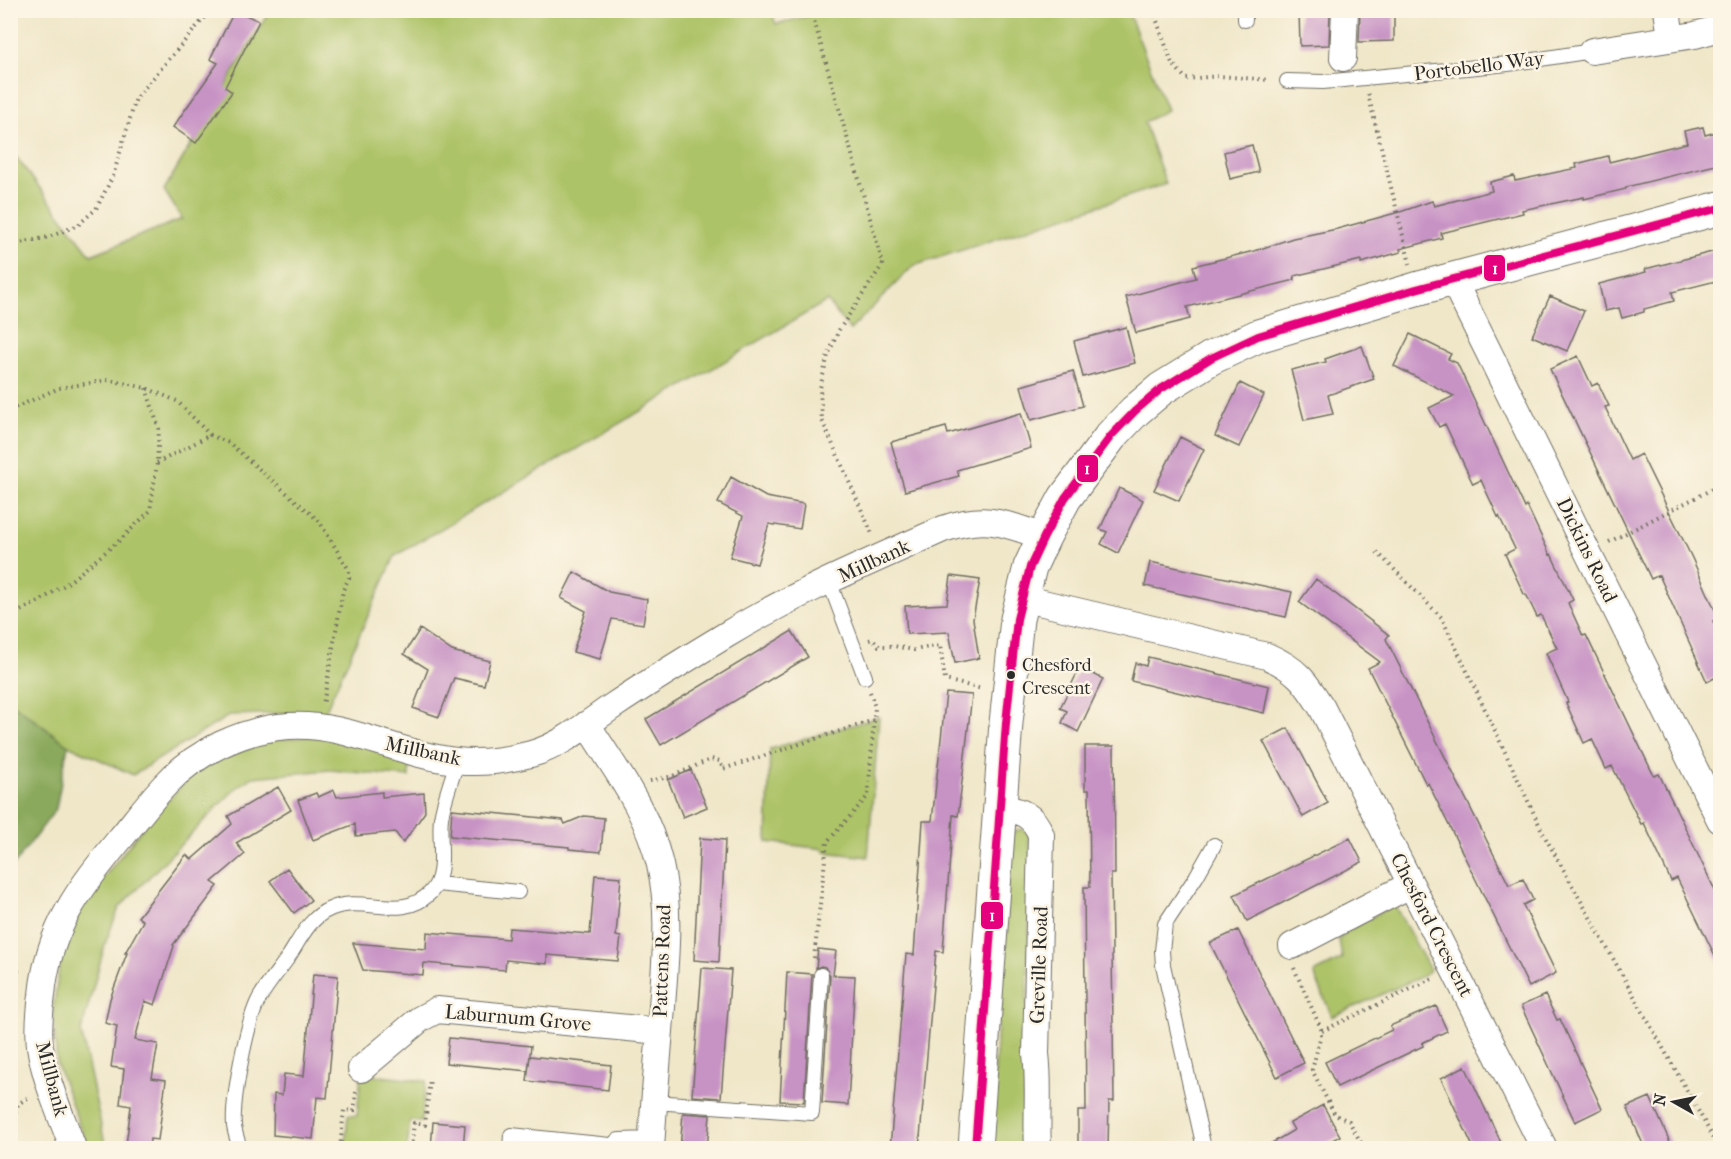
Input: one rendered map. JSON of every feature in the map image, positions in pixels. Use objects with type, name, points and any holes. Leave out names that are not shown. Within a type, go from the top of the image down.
[{"type":"street","points":[[1343,58],[1345,10]]},
{"type":"street","points":[[1666,10],[1671,38]]},
{"type":"street","name":"Portobello Way","points":[[1592,51],[1695,35],[1720,28]]},
{"type":"street","points":[[975,1149],[1013,639],[1030,567],[1044,537],[1065,498],[1111,436],[1135,411],[1186,372],[1234,346],[1275,330],[1720,208]]},
{"type":"street","name":"Dickins Road","points":[[1453,280],[1720,820]]},
{"type":"street","name":"Millbank","points":[[73,1149],[50,1086],[40,1045],[41,1000],[45,975],[61,922],[82,886],[165,785],[200,757],[231,741],[269,728],[290,726],[321,727],[457,761],[496,760],[534,754],[553,745],[656,678],[777,605],[943,529],[971,521],[997,521],[1044,537]]},
{"type":"street","name":"Chesford Crescent","points":[[1022,598],[1248,651],[1282,663],[1304,680],[1322,708],[1410,885],[1455,968],[1544,1149]]},
{"type":"street","name":"Pattens Road","points":[[587,724],[629,787],[648,828],[660,865],[665,894],[667,931],[651,1147],[620,1147]]},
{"type":"street","name":"Greville Road","points":[[1000,808],[1014,809],[1032,818],[1038,825],[1041,835],[1036,1054],[1038,1149]]},
{"type":"street","points":[[1292,946],[1410,885]]},
{"type":"street","name":"Laburnum Grove","points":[[361,1069],[420,1019],[437,1010],[660,1031]]},
{"type":"lane","name":"Portobello Way","points":[[1287,81],[1323,82],[1476,68],[1592,51]]},
{"type":"lane","points":[[829,581],[865,677]]},
{"type":"lane","points":[[240,1149],[234,1127],[234,1110],[250,1022],[263,992],[312,921],[321,913],[342,905],[352,904],[401,908],[411,906],[429,894],[437,884],[441,867],[441,817],[457,761]]},
{"type":"lane","points":[[1204,1149],[1163,965],[1162,951],[1165,924],[1214,845]]},
{"type":"lane","points":[[437,884],[518,892]]},
{"type":"lane","points":[[654,1102],[812,1113],[821,975]]},
{"type":"lane","points":[[510,1149],[511,1135],[620,1147]]},
{"type":"path","points":[[10,246],[49,237],[78,225],[96,209],[113,176],[136,98],[211,10]]},
{"type":"path","points":[[811,10],[883,264],[839,330],[828,355],[820,388],[822,420],[881,556]]},
{"type":"path","points":[[1153,10],[1172,63],[1186,79],[1219,76],[1287,81]]},
{"type":"path","points":[[1367,89],[1412,271]]},
{"type":"path","points":[[10,410],[58,388],[109,380],[146,388],[177,401],[210,435],[229,443],[311,513],[327,532],[350,570],[343,590],[323,709]]},
{"type":"path","points":[[10,616],[38,602],[69,582],[120,540],[150,511],[159,429],[146,388]]},
{"type":"path","points":[[157,463],[210,435]]},
{"type":"path","points":[[1588,553],[1720,485]]},
{"type":"path","points":[[1377,552],[1442,618],[1544,835],[1719,1149]]},
{"type":"path","points":[[854,647],[873,639],[879,646],[914,650],[940,645],[945,680],[983,689]]},
{"type":"path","points":[[821,975],[813,974],[827,842],[868,796],[875,707]]},
{"type":"path","points":[[629,787],[673,776],[711,759],[720,761],[723,769],[874,720]]},
{"type":"path","points":[[1292,946],[1287,952],[1322,1031],[1312,1070],[1335,1115],[1349,1121],[1364,1149]]},
{"type":"path","points":[[1322,1031],[1455,968]]},
{"type":"path","points":[[340,1149],[344,1110],[354,1112],[358,1076],[361,1069]]},
{"type":"path","points":[[411,1149],[414,1123],[425,1125],[430,1079]]},
{"type":"path","points":[[10,1129],[18,1104],[50,1086]]},
{"type":"green space","points":[[270,10],[771,10],[776,24],[832,10],[1128,11],[1167,110],[1144,122],[1166,184],[913,266],[850,330],[827,301],[395,556],[325,712],[230,715],[133,775],[68,745],[11,702],[10,149],[91,255],[182,219],[164,190]]},
{"type":"green space","points":[[10,702],[68,745],[56,809],[11,869]]},
{"type":"green space","points":[[879,717],[868,857],[767,842],[770,749]]},
{"type":"green space","points":[[322,735],[410,757],[409,777],[330,770],[253,777],[235,789],[119,908],[106,941],[81,1032],[106,1148],[88,1148],[57,1065],[53,1010],[61,956],[81,907],[140,831],[188,778],[246,743]]},
{"type":"green space","points":[[1020,829],[1028,832],[1031,856],[1025,1148],[990,1148],[1010,834]]},
{"type":"green space","points":[[1394,904],[1430,970],[1427,974],[1332,1017],[1314,973],[1342,959],[1339,939],[1344,933]]},
{"type":"green space","points":[[361,1074],[426,1081],[421,1122],[410,1121],[407,1148],[345,1148],[348,1115],[357,1116]]},
{"type":"building","points":[[235,10],[259,21],[225,87],[232,92],[196,143],[173,127],[218,63],[210,59]]},
{"type":"building","points":[[1299,10],[1330,10],[1329,45],[1300,46]]},
{"type":"building","points":[[1360,10],[1394,10],[1394,41],[1359,42]]},
{"type":"building","points":[[1703,127],[1705,135],[1720,131],[1720,164],[1584,199],[1584,197],[1522,210],[1523,213],[1441,233],[1442,238],[1400,249],[1401,252],[1361,263],[1361,260],[1294,276],[1295,280],[1187,307],[1190,319],[1136,333],[1126,297],[1196,278],[1193,266],[1254,251],[1293,238],[1337,229],[1432,201],[1434,206],[1492,191],[1490,182],[1514,176],[1515,181],[1577,168],[1576,164],[1608,156],[1609,162],[1687,143],[1684,131]]},
{"type":"building","points":[[1252,145],[1259,172],[1230,179],[1224,152]]},
{"type":"building","points":[[1720,250],[1720,280],[1672,292],[1674,301],[1622,318],[1619,308],[1605,311],[1599,284],[1646,272],[1645,269]]},
{"type":"building","points":[[1550,296],[1584,311],[1567,351],[1532,336]]},
{"type":"building","points":[[1126,327],[1135,363],[1083,377],[1074,341]]},
{"type":"building","points":[[1410,334],[1451,354],[1448,359],[1457,363],[1525,508],[1527,506],[1573,600],[1568,603],[1583,636],[1586,635],[1654,776],[1659,774],[1720,901],[1720,966],[1677,878],[1671,881],[1644,823],[1641,824],[1612,766],[1606,769],[1592,739],[1584,743],[1546,653],[1557,648],[1541,615],[1537,617],[1524,594],[1505,554],[1515,549],[1481,480],[1473,484],[1445,424],[1439,427],[1429,408],[1454,396],[1394,366]]},
{"type":"building","points":[[1362,346],[1374,379],[1328,395],[1333,414],[1304,420],[1291,370],[1326,362],[1325,359]]},
{"type":"building","points":[[1578,356],[1592,386],[1598,383],[1609,406],[1605,407],[1630,460],[1641,454],[1719,619],[1713,621],[1720,638],[1720,675],[1707,682],[1659,575],[1651,579],[1550,369]]},
{"type":"building","points":[[1073,371],[1083,406],[1031,420],[1021,386]]},
{"type":"building","points":[[1240,383],[1264,395],[1239,447],[1215,436]]},
{"type":"building","points":[[1021,413],[1031,448],[957,470],[959,476],[905,491],[891,442],[946,427],[948,434]]},
{"type":"building","points":[[1180,437],[1204,449],[1179,501],[1154,490]]},
{"type":"building","points":[[731,477],[766,497],[804,504],[800,529],[769,524],[757,564],[730,557],[743,516],[718,503]]},
{"type":"building","points":[[1119,488],[1143,500],[1118,553],[1101,544],[1107,532],[1100,529]]},
{"type":"building","points":[[1150,562],[1292,592],[1286,617],[1145,586]]},
{"type":"building","points":[[574,572],[609,592],[647,599],[643,624],[612,619],[600,659],[573,652],[586,611],[561,598]]},
{"type":"building","points":[[951,576],[980,580],[973,619],[979,658],[955,663],[949,632],[907,634],[905,606],[947,604]]},
{"type":"building","points":[[1316,579],[1389,635],[1386,639],[1509,885],[1523,879],[1533,900],[1523,905],[1556,973],[1529,987],[1368,668],[1380,662],[1299,602]]},
{"type":"building","points":[[420,629],[452,651],[490,661],[484,685],[454,678],[439,717],[413,708],[428,669],[404,654]]},
{"type":"building","points":[[792,631],[808,657],[661,745],[646,719]]},
{"type":"building","points":[[1148,657],[1269,686],[1264,713],[1131,681],[1135,663],[1146,666]]},
{"type":"building","points":[[1080,667],[1103,679],[1078,732],[1062,723],[1067,711],[1060,708]]},
{"type":"building","points":[[946,693],[972,695],[958,816],[953,815],[943,952],[936,951],[919,1149],[890,1149],[906,954],[914,955],[923,821],[932,821]]},
{"type":"building","points":[[1288,728],[1328,803],[1303,817],[1263,741]]},
{"type":"building","points":[[1085,746],[1114,746],[1115,874],[1111,874],[1114,1101],[1109,1101],[1108,1149],[1078,1149],[1078,1111],[1086,1111],[1084,887],[1090,887],[1089,790],[1085,790]]},
{"type":"building","points":[[691,770],[707,807],[683,817],[668,780]]},
{"type":"building","points":[[278,787],[291,810],[236,843],[245,854],[212,882],[218,886],[173,945],[155,1005],[145,1001],[135,1040],[158,1044],[152,1078],[166,1080],[158,1140],[150,1139],[149,1147],[126,1145],[131,1106],[120,1104],[124,1069],[111,1067],[117,1026],[105,1023],[110,999],[127,953],[125,953],[143,921],[138,917],[186,855],[192,859],[232,824],[228,816]]},
{"type":"building","points":[[334,790],[337,797],[382,792],[382,797],[424,793],[425,812],[403,843],[395,832],[356,836],[355,824],[313,840],[298,800],[316,793],[318,797]]},
{"type":"building","points":[[452,809],[563,820],[565,824],[584,816],[604,818],[601,852],[450,836]]},
{"type":"building","points":[[700,838],[725,840],[719,962],[694,960]]},
{"type":"building","points":[[1350,838],[1362,862],[1247,921],[1234,895]]},
{"type":"building","points":[[287,868],[311,900],[294,913],[270,881]]},
{"type":"building","points":[[595,875],[621,877],[616,936],[621,937],[618,961],[547,955],[547,964],[506,960],[505,970],[424,963],[423,975],[363,970],[353,943],[426,949],[427,932],[508,939],[509,928],[590,934]]},
{"type":"building","points":[[1238,930],[1304,1063],[1277,1077],[1210,943]]},
{"type":"building","points":[[818,949],[836,951],[833,975],[855,976],[848,1105],[822,1103],[830,976],[825,967],[816,968]]},
{"type":"building","points":[[702,968],[731,970],[721,1098],[692,1096]]},
{"type":"building","points":[[787,972],[812,974],[804,1102],[780,1101]]},
{"type":"building","points":[[313,974],[338,976],[327,1098],[317,1097],[313,1139],[273,1135],[274,1094],[282,1095],[284,1074],[304,1076]]},
{"type":"building","points":[[1545,995],[1557,1020],[1560,1019],[1602,1109],[1575,1122],[1521,1006]]},
{"type":"building","points":[[1436,1006],[1447,1031],[1422,1043],[1423,1046],[1337,1087],[1325,1062],[1392,1030],[1390,1026]]},
{"type":"building","points":[[449,1038],[531,1046],[528,1071],[446,1063]]},
{"type":"building","points":[[530,1056],[611,1065],[608,1090],[527,1081]]},
{"type":"building","points":[[1465,1066],[1504,1149],[1474,1149],[1441,1078]]},
{"type":"building","points":[[1650,1097],[1673,1149],[1645,1149],[1627,1107]]},
{"type":"building","points":[[1323,1105],[1340,1136],[1316,1149],[1262,1149],[1294,1130],[1290,1123]]},
{"type":"building","points":[[683,1113],[710,1115],[707,1149],[680,1149]]},
{"type":"building","points":[[433,1122],[465,1125],[463,1149],[431,1149]]},
{"type":"transit line","name":"1","points":[[975,1148],[1006,723],[1017,619],[1030,567],[1044,537],[1065,498],[1111,436],[1161,389],[1211,358],[1258,336],[1416,289],[1720,208]]},
{"type":"place","name":"Chesford Crescent","points":[[1011,675]]}]
